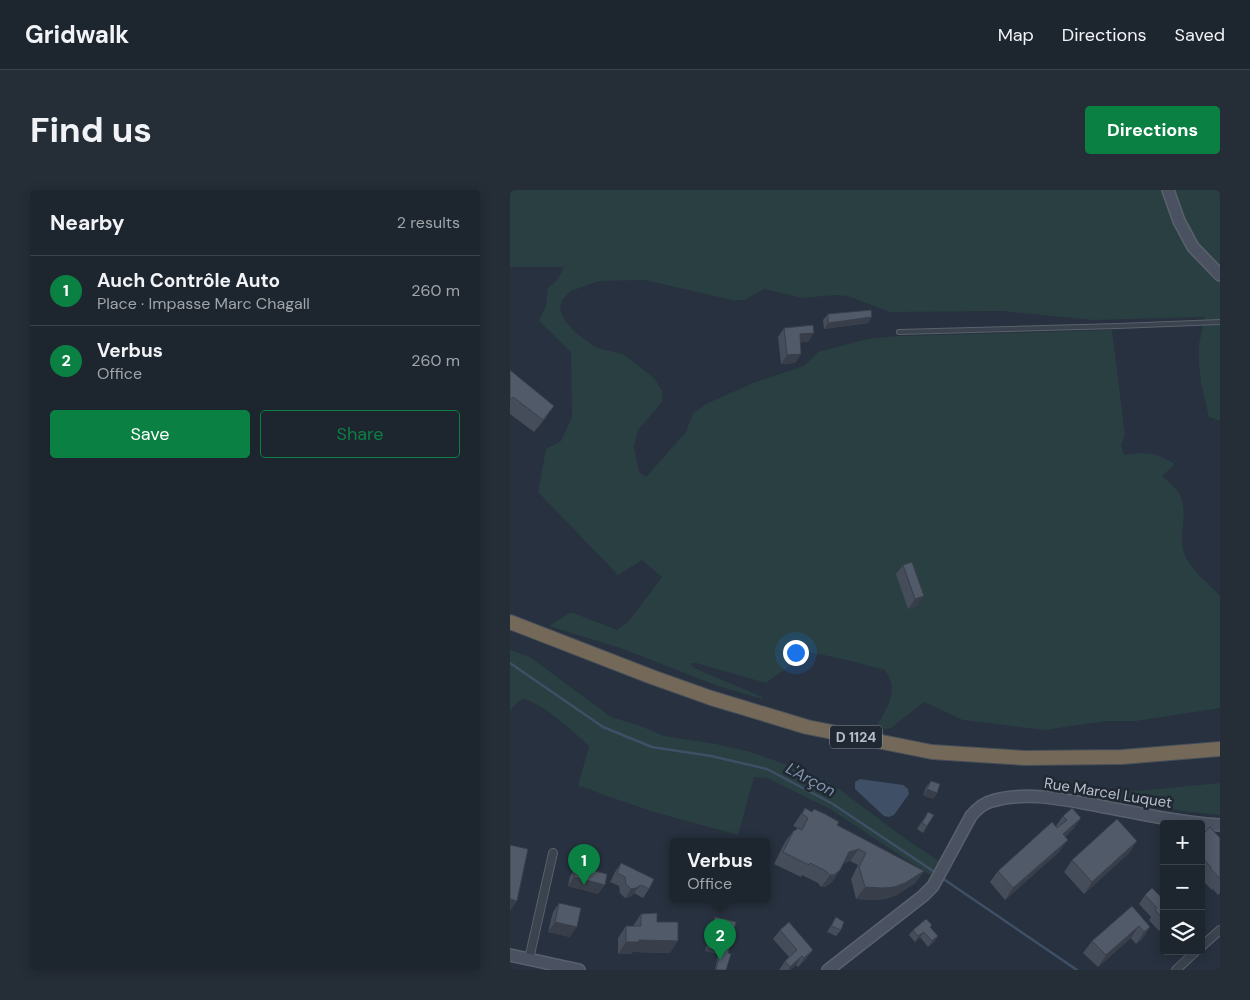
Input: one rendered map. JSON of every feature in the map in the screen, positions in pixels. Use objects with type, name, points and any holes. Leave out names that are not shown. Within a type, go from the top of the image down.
[{"type":"highway","name":"D 1124","points":[[510,622],[652,678],[711,698],[807,727],[932,752],[1025,758],[1122,757],[1220,749]]},
{"type":"street","points":[[1168,190],[1179,220],[1193,247],[1220,275]]},
{"type":"street","name":"Rue Marcel Luquet","points":[[828,970],[923,896],[933,886],[971,816],[980,806],[991,801],[1026,796],[1053,797],[1172,819],[1220,824]]},
{"type":"street","points":[[529,959],[552,853]]},
{"type":"street","points":[[1205,943],[1220,930]]},
{"type":"street","points":[[510,955],[579,970]]},
{"type":"street","points":[[1176,970],[1192,955]]},
{"type":"lane","points":[[898,332],[1220,322]]},
{"type":"green space","points":[[510,190],[1163,190],[1191,250],[1220,281],[1220,421],[1209,417],[1201,383],[1199,344],[1205,317],[1093,320],[1002,311],[890,312],[848,296],[835,295],[802,298],[764,289],[745,300],[732,300],[645,280],[599,281],[571,291],[562,300],[560,310],[566,322],[576,333],[597,348],[623,354],[654,378],[663,392],[662,402],[638,430],[634,447],[639,472],[646,477],[686,432],[693,413],[708,403],[753,383],[804,366],[818,352],[867,339],[898,336],[1112,330],[1125,435],[1121,445],[1124,455],[1150,454],[1162,457],[1175,464],[1162,476],[1177,490],[1182,500],[1184,516],[1182,546],[1184,553],[1195,570],[1220,596],[1220,708],[1136,721],[1107,721],[1044,730],[963,720],[924,702],[891,728],[884,729],[877,726],[888,705],[892,692],[885,670],[809,652],[766,683],[696,663],[690,663],[694,668],[762,697],[762,699],[718,686],[623,649],[549,626],[571,612],[617,630],[629,621],[662,577],[642,560],[618,575],[538,492],[546,449],[561,441],[572,417],[571,352],[539,321],[546,306],[548,288],[557,280],[564,267],[510,267]]},
{"type":"green space","points":[[1171,190],[1220,190],[1220,268],[1195,243]]},
{"type":"green space","points":[[510,650],[530,657],[611,717],[641,726],[664,736],[716,744],[751,752],[807,772],[835,786],[903,837],[939,861],[930,875],[830,809],[767,778],[754,777],[738,835],[654,812],[578,786],[589,746],[558,719],[532,702],[523,699],[510,711]]},
{"type":"green space","points":[[1220,783],[1220,815],[1189,812],[1106,798],[1106,794]]},
{"type":"water","points":[[860,779],[903,785],[908,789],[909,794],[894,815],[884,816],[855,789],[855,782]]},
{"type":"building","points":[[871,310],[872,317],[828,323],[828,314]]},
{"type":"building","points":[[813,325],[814,333],[800,334],[801,354],[787,355],[784,328]]},
{"type":"building","points":[[510,370],[554,406],[543,420],[513,397],[510,400]]},
{"type":"building","points":[[912,562],[924,596],[915,599],[903,565]]},
{"type":"building","points":[[931,781],[940,784],[937,793],[927,789]]},
{"type":"building","points":[[805,808],[812,812],[814,809],[825,814],[839,822],[837,825],[924,871],[905,883],[894,887],[865,887],[859,867],[866,853],[859,849],[849,852],[840,870],[834,875],[830,875],[810,863],[809,865],[783,852],[794,830],[797,828],[802,830],[808,818],[802,814]]},
{"type":"building","points":[[1072,808],[1081,818],[1063,834],[1068,840],[1013,888],[998,871],[1052,822],[1057,828],[1067,820],[1063,816]]},
{"type":"building","points":[[928,812],[934,815],[927,826],[922,823]]},
{"type":"building","points":[[1117,819],[1137,841],[1092,882],[1072,860]]},
{"type":"building","points":[[1210,827],[1220,838],[1220,879],[1205,860],[1205,832]]},
{"type":"building","points":[[510,845],[528,849],[517,901],[510,899]]},
{"type":"building","points":[[621,863],[654,879],[649,889],[641,885],[631,889],[626,884],[625,877],[617,873]]},
{"type":"building","points":[[577,867],[607,874],[605,885],[574,877]]},
{"type":"building","points":[[1152,888],[1160,896],[1160,915],[1155,910],[1157,908],[1145,895]]},
{"type":"building","points":[[559,903],[581,908],[577,927],[555,922]]},
{"type":"building","points":[[1132,906],[1150,927],[1144,932],[1139,926],[1106,955],[1092,941]]},
{"type":"building","points":[[657,913],[657,922],[678,922],[678,941],[639,940],[639,942],[626,942],[626,926],[641,926],[641,914]]},
{"type":"building","points":[[715,917],[736,922],[728,953],[731,954],[726,970],[716,970],[721,951],[708,948]]},
{"type":"building","points":[[836,917],[844,922],[841,930],[831,926]]},
{"type":"building","points":[[926,919],[938,936],[932,941],[924,932],[918,936],[913,930]]},
{"type":"building","points":[[789,922],[813,950],[804,958],[802,956],[790,967],[785,961],[797,950],[780,930]]},
{"type":"waterway","name":"L'Arçon","points":[[510,663],[603,727],[652,747],[711,756],[767,769],[833,804],[936,873]]},
{"type":"waterway","name":"L'Arçon","points":[[942,878],[1077,970]]},
{"type":"place","name":"Auch Contrôle Auto","points":[[584,885]]},
{"type":"place","name":"Verbus","points":[[720,960]]}]
